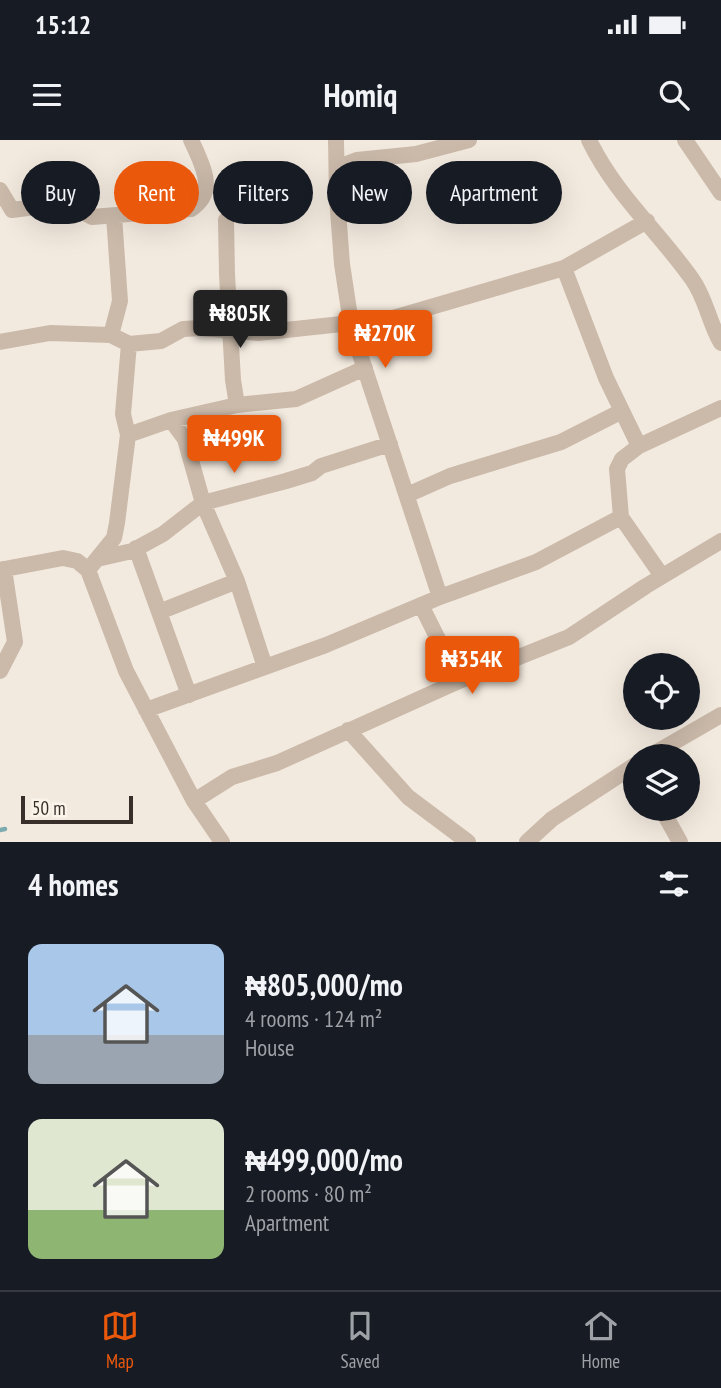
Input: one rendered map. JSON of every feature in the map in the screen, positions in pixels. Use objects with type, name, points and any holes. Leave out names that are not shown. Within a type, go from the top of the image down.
[{"type":"street","points":[[336,140],[337,161]]},
{"type":"street","points":[[355,161],[417,147],[469,140]]},
{"type":"street","points":[[589,140],[601,165],[624,199],[647,221],[694,282],[721,343]]},
{"type":"street","points":[[685,140],[721,193]]},
{"type":"street","points":[[194,142],[207,190],[199,204]]},
{"type":"street","points":[[0,190],[12,210],[66,203],[92,217],[114,216]]},
{"type":"street","points":[[0,342],[50,333],[111,335],[129,344],[161,341],[183,329],[258,333],[352,326],[564,268],[647,221]]},
{"type":"street","points":[[111,335],[120,301],[115,224]]},
{"type":"street","points":[[226,224],[233,380],[237,405]]},
{"type":"street","points":[[339,224],[352,326],[440,597]]},
{"type":"street","points":[[564,268],[606,378],[639,446]]},
{"type":"street","points":[[92,564],[114,538],[128,435],[123,414],[129,344]]},
{"type":"street","points":[[128,435],[171,420],[237,405],[296,398],[365,368]]},
{"type":"street","points":[[662,576],[621,517],[617,469],[622,458],[639,446],[721,408]]},
{"type":"street","points":[[407,495],[450,476],[561,442],[622,411]]},
{"type":"street","points":[[171,420],[185,439],[203,503],[237,581],[265,667]]},
{"type":"street","points":[[0,671],[15,642],[2,570],[62,558],[92,564],[136,548],[163,534],[203,503],[312,473],[321,466],[390,444]]},
{"type":"street","points":[[146,710],[536,562],[621,517]]},
{"type":"street","points":[[194,801],[232,777],[277,762],[459,681],[569,637],[721,541]]},
{"type":"street","points":[[136,548],[189,695]]},
{"type":"street","points":[[92,564],[126,671],[194,801],[222,842]]},
{"type":"street","points":[[159,612],[237,581]]},
{"type":"street","points":[[421,605],[459,681]]},
{"type":"street","points":[[671,744],[721,715]]},
{"type":"street","points":[[348,730],[408,797],[468,842]]},
{"type":"street","points":[[527,842],[552,819],[623,773]]},
{"type":"street","points":[[668,821],[680,842]]},
{"type":"waterway","points":[[0,830],[5,829]]}]
